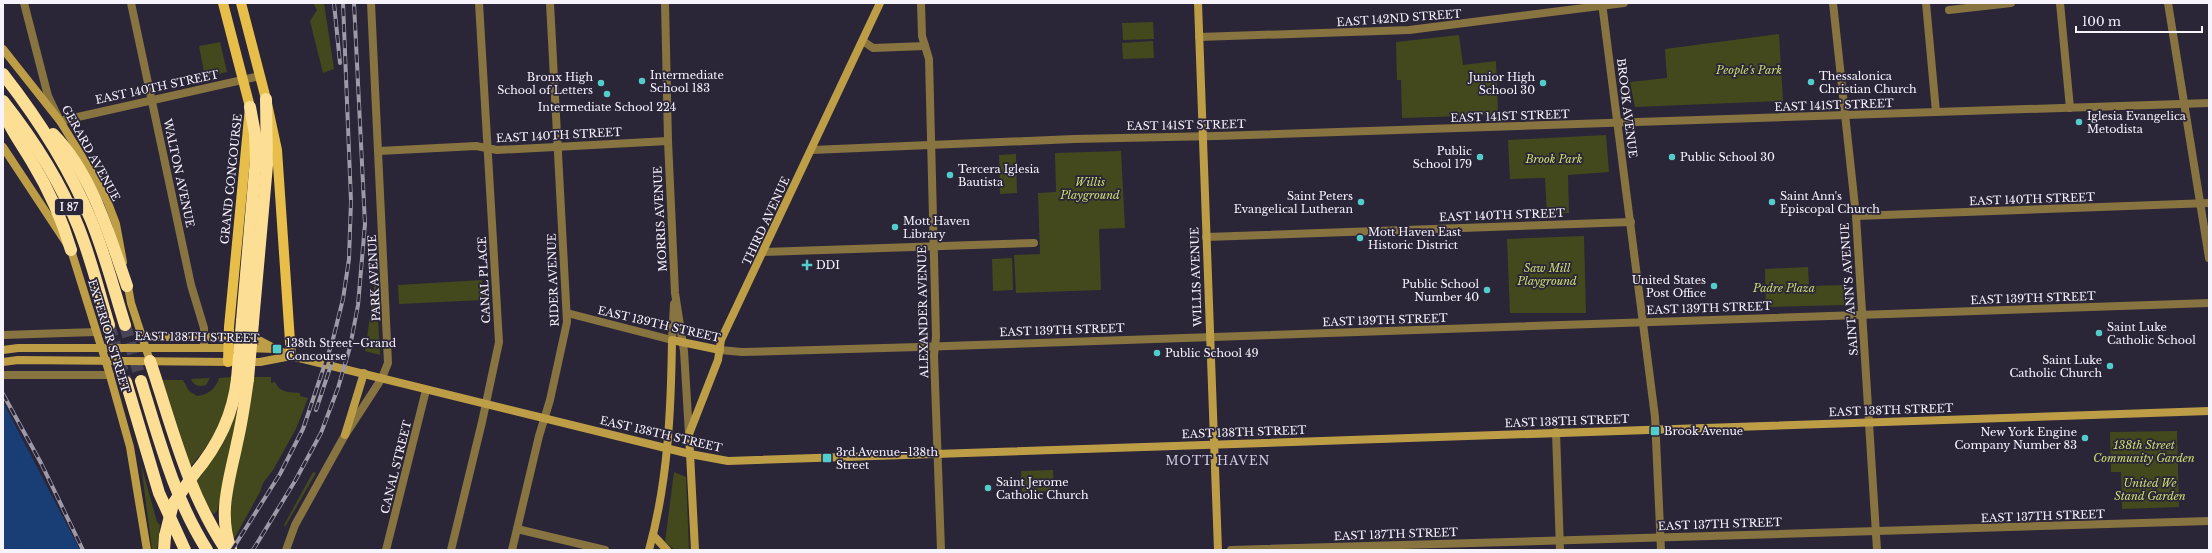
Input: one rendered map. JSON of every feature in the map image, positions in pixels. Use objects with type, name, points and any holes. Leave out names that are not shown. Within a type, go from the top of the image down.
[{"type":"highway","name":"I 87","points":[[3,74],[33,113],[65,164],[97,235],[125,325]]},
{"type":"highway","points":[[247,321],[267,165],[266,99]]},
{"type":"highway","name":"I 87","points":[[3,101],[34,144],[64,194],[84,242],[109,325]]},
{"type":"highway","points":[[231,550],[225,532],[224,509],[243,414],[242,379],[247,321],[256,159],[255,134],[250,107]]},
{"type":"highway","points":[[3,111],[7,121],[54,203],[65,228],[71,250]]},
{"type":"highway","points":[[33,113],[65,146],[85,181],[106,227],[127,286]]},
{"type":"highway","points":[[150,361],[190,485],[201,509],[226,550]]},
{"type":"highway","points":[[164,550],[165,536],[173,504],[209,455],[224,430],[242,379]]},
{"type":"highway","points":[[126,382],[159,493],[185,550]]},
{"type":"highway","points":[[141,382],[174,484],[189,518],[207,550]]},
{"type":"main road","name":"GRAND CONCOURSE","points":[[223,3],[250,107],[228,342],[228,362]]},
{"type":"main road","points":[[240,3],[266,99],[279,172],[291,356]]},
{"type":"main road","name":"THIRD AVENUE","points":[[695,550],[689,434],[718,360],[721,340],[764,252],[880,3]]},
{"type":"main road","name":"WILLIS AVENUE","points":[[1198,3],[1209,337],[1218,550]]},
{"type":"main road","points":[[3,49],[60,121]]},
{"type":"main road","name":"GERARD AVENUE","points":[[60,121],[110,208],[120,242],[127,286],[150,361]]},
{"type":"main road","name":"EXTERIOR STREET","points":[[3,146],[71,250],[110,375],[132,458],[147,550]]},
{"type":"main road","points":[[142,337],[205,337],[228,342]]},
{"type":"main road","points":[[649,550],[662,493],[668,447],[672,340]]},
{"type":"main road","name":"EAST 139TH STREET","points":[[672,340],[720,350]]},
{"type":"main road","name":"EAST 138TH STREET","points":[[3,350],[18,348],[204,347],[228,342],[275,349],[291,356],[364,373],[426,390],[668,447],[690,454],[720,460],[737,461],[937,453],[2209,411]]},
{"type":"main road","name":"EAST 138TH STREET","points":[[3,362],[18,360],[105,360],[260,362],[291,356]]},
{"type":"main road","points":[[345,435],[364,373]]},
{"type":"main road","points":[[653,535],[667,550]]},
{"type":"street","name":"GERARD AVENUE","points":[[24,3],[48,96],[60,121]]},
{"type":"street","name":"WALTON AVENUE","points":[[131,3],[192,285],[205,337],[204,347]]},
{"type":"street","name":"PARK AVENUE","points":[[286,550],[295,525],[345,435],[382,378],[387,368],[389,356],[371,3]]},
{"type":"street","name":"CANAL PLACE","points":[[451,550],[499,342],[479,3]]},
{"type":"street","name":"RIDER AVENUE","points":[[512,550],[565,336],[567,313],[550,3]]},
{"type":"street","name":"MORRIS AVENUE","points":[[665,3],[668,141],[675,293],[683,342],[689,434]]},
{"type":"street","name":"ALEXANDER AVENUE","points":[[921,3],[922,36],[928,59],[937,453],[941,550]]},
{"type":"street","name":"EAST 142ND STREET","points":[[1199,37],[1409,30],[1603,4],[1624,3]]},
{"type":"street","name":"SAINT ANN'S AVENUE","points":[[1833,3],[1856,216],[1876,550]]},
{"type":"street","points":[[1926,3],[1936,112]]},
{"type":"street","points":[[1949,10],[2011,3]]},
{"type":"street","points":[[2060,3],[2070,108]]},
{"type":"street","points":[[2168,3],[2209,258]]},
{"type":"street","name":"BROOK AVENUE","points":[[1603,4],[1644,321],[1656,429],[1661,550]]},
{"type":"street","points":[[862,41],[873,48],[925,46]]},
{"type":"street","name":"EAST 140TH STREET","points":[[60,121],[260,76]]},
{"type":"street","name":"EAST 141ST STREET","points":[[812,150],[2209,103]]},
{"type":"street","name":"EAST 140TH STREET","points":[[379,151],[476,146],[497,150],[668,141]]},
{"type":"street","name":"EAST 140TH STREET","points":[[1856,216],[2209,203]]},
{"type":"street","name":"EAST 140TH STREET","points":[[1206,237],[1631,222]]},
{"type":"street","points":[[764,252],[1034,243]]},
{"type":"street","points":[[672,340],[675,293]]},
{"type":"street","name":"EAST 139TH STREET","points":[[720,350],[742,352],[935,346],[2209,303]]},
{"type":"street","name":"EAST 139TH STREET","points":[[567,313],[672,340]]},
{"type":"street","points":[[3,335],[96,332]]},
{"type":"street","points":[[3,375],[110,375]]},
{"type":"street","name":"CANAL STREET","points":[[386,550],[426,390]]},
{"type":"street","points":[[1556,432],[1560,550]]},
{"type":"street","name":"EAST 137TH STREET","points":[[1231,550],[2209,521]]},
{"type":"street","points":[[517,529],[604,550]]},
{"type":"green space","points":[[313,3],[324,3],[334,69],[323,73],[310,21],[317,10]]},
{"type":"green space","points":[[1153,22],[1154,39],[1123,40],[1122,23]]},
{"type":"green space","name":"People's Park","points":[[1779,34],[1783,101],[1635,107],[1630,82],[1667,78],[1665,49]]},
{"type":"green space","points":[[1459,35],[1463,65],[1496,61],[1498,115],[1402,118],[1401,80],[1397,80],[1396,42]]},
{"type":"green space","points":[[1153,41],[1154,58],[1123,59],[1122,43]]},
{"type":"green space","points":[[220,42],[227,72],[205,77],[199,46]]},
{"type":"green space","name":"Brook Park","points":[[1606,135],[1609,172],[1568,175],[1569,213],[1547,214],[1545,178],[1510,179],[1508,140]]},
{"type":"green space","name":"Willis Playground","points":[[1121,151],[1125,228],[1099,229],[1101,290],[1016,293],[1014,255],[1040,254],[1038,193],[1056,192],[1055,153]]},
{"type":"green space","points":[[1016,154],[1017,193],[1000,194],[999,155]]},
{"type":"green space","name":"Saw Mill Playground","points":[[1584,236],[1586,313],[1510,313],[1507,239]]},
{"type":"green space","points":[[1012,258],[1013,290],[993,291],[992,259]]},
{"type":"green space","name":"Padre Plaza","points":[[1808,267],[1809,286],[1845,285],[1845,305],[1766,307],[1765,269]]},
{"type":"green space","points":[[482,280],[483,300],[399,304],[398,285]]},
{"type":"green space","points":[[375,283],[376,284],[380,355],[365,351]]},
{"type":"green space","points":[[231,377],[227,403],[219,426],[207,446],[190,467],[162,380],[183,380],[189,391],[197,396],[211,391],[216,386],[219,378]]},
{"type":"green space","points":[[253,377],[271,377],[271,383],[275,382],[282,390],[300,393],[300,396],[308,398],[296,429],[273,470],[263,483],[260,492],[234,539],[230,528],[232,491]]},
{"type":"green space","points":[[210,378],[206,385],[201,386],[195,385],[191,379]]},
{"type":"green space","points":[[236,412],[238,412],[219,504],[217,511],[214,514],[210,510],[196,482],[223,444]]},
{"type":"green space","points":[[2177,431],[2179,507],[2122,509],[2121,472],[2111,472],[2110,432]]},
{"type":"green space","points":[[141,464],[157,522],[160,525],[157,550],[152,550]]},
{"type":"green space","points":[[1053,470],[1054,491],[1022,492],[1021,471]]},
{"type":"green space","points":[[313,472],[316,473],[285,527],[284,525]]},
{"type":"green space","points":[[674,472],[686,477],[689,550],[675,550],[665,542]]},
{"type":"water","points":[[3,402],[80,550],[3,550]]},
{"type":"tunnel","points":[[109,325],[126,382]]},
{"type":"tunnel","points":[[125,325],[141,381]]},
{"type":"railway","points":[[334,3],[340,63]]},
{"type":"railway","points":[[232,550],[280,474],[303,429],[332,343],[343,299],[349,259],[351,201],[343,3]]},
{"type":"railway","points":[[253,550],[295,481],[321,433],[338,388],[350,347],[358,305],[365,224],[354,3]]},
{"type":"railway","points":[[316,410],[332,362]]},
{"type":"railway","points":[[3,394],[41,463],[83,550]]},
{"type":"place","name":"Intermediate School 183","points":[[642,81]]},
{"type":"place","name":"Thessalonica Christian Church","points":[[1811,82]]},
{"type":"place","name":"Bronx High School of Letters","points":[[601,83]]},
{"type":"place","name":"Junior High School 30","points":[[1543,83]]},
{"type":"place","name":"Intermediate School 224","points":[[607,94]]},
{"type":"place","name":"Iglesia Evangelica Metodista","points":[[2079,122]]},
{"type":"place","name":"Public School 179","points":[[1480,157]]},
{"type":"place","name":"Public School 30","points":[[1672,157]]},
{"type":"place","name":"Tercera Iglesia Bautista","points":[[950,175]]},
{"type":"place","name":"Saint Peters Evangelical Lutheran","points":[[1361,202]]},
{"type":"place","name":"Saint Ann's Episcopal Church","points":[[1772,202]]},
{"type":"place","name":"Mott Haven Library","points":[[895,227]]},
{"type":"place","name":"Mott Haven East Historic District","points":[[1360,238]]},
{"type":"place","name":"DDI","points":[[807,265]]},
{"type":"place","name":"United States Post Office","points":[[1714,286]]},
{"type":"place","name":"Public School Number 40","points":[[1487,290]]},
{"type":"place","name":"Saint Luke Catholic School","points":[[2099,333]]},
{"type":"place","name":"138th Street–Grand Concourse","points":[[277,349]]},
{"type":"place","name":"Public School 49","points":[[1157,353]]},
{"type":"place","name":"Saint Luke Catholic Church","points":[[2110,366]]},
{"type":"place","name":"Brook Avenue","points":[[1655,431]]},
{"type":"place","name":"New York Engine Company Number 83","points":[[2085,438]]},
{"type":"place","name":"3rd Avenue–138th Street","points":[[827,458]]},
{"type":"place","name":"Saint Jerome Catholic Church","points":[[988,488]]},
{"type":"district","name":"MOTT HAVEN","points":[[1218,460]]},
{"type":"park label","name":"138th Street Community Garden","points":[[2144,451]]},
{"type":"park label","name":"United We Stand Garden","points":[[2150,489]]}]
